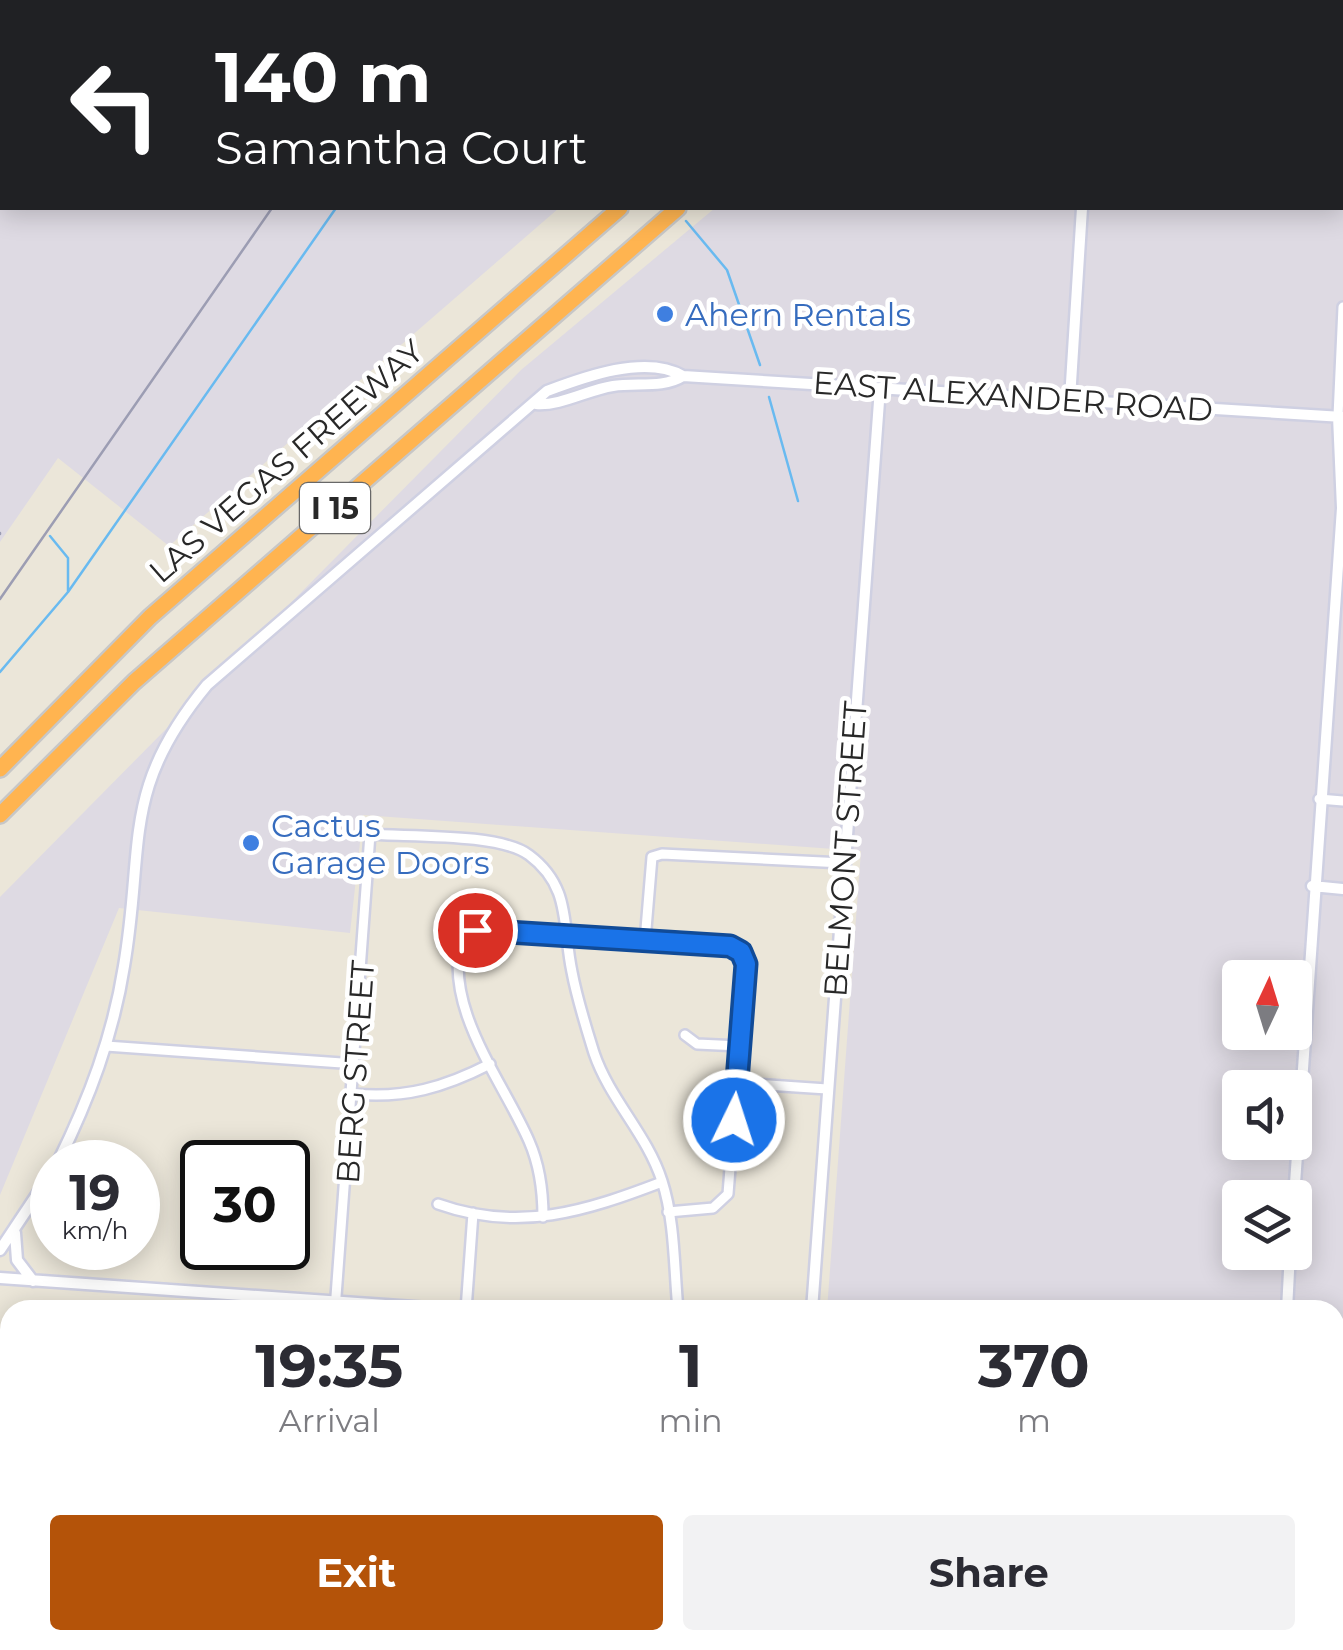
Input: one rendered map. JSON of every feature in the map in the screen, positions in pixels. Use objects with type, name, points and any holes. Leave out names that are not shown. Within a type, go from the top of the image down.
[{"type":"highway","name":"LAS VEGAS FREEWAY","points":[[0,769],[150,617],[618,210]]},
{"type":"highway","name":"LAS VEGAS FREEWAY","points":[[0,815],[134,682],[676,210]]},
{"type":"street","points":[[1070,399],[1082,210]]},
{"type":"street","points":[[1295,1180],[1312,886],[1337,654],[1343,307]]},
{"type":"street","name":"EAST ALEXANDER ROAD","points":[[106,1046],[125,964],[138,817],[154,764],[180,718],[207,684],[507,422],[536,404],[551,405],[614,386],[670,384],[683,376],[1340,416]]},
{"type":"street","name":"BELMONT STREET","points":[[813,1300],[880,388]]},
{"type":"street","points":[[1319,799],[1343,801]]},
{"type":"street","name":"BERG STREET","points":[[337,1300],[370,834],[480,842],[524,851],[557,885],[566,908],[568,936]]},
{"type":"street","points":[[645,940],[652,858],[662,854],[844,863]]},
{"type":"street","points":[[1312,886],[1343,888]]},
{"type":"street","points":[[543,1217],[543,1190],[534,1154],[490,1064],[464,998],[458,952],[462,938],[475,930],[730,946],[741,952],[746,964],[725,1201],[713,1208],[668,1212]]},
{"type":"street","points":[[568,936],[571,969],[594,1052],[606,1082],[652,1154],[662,1182],[677,1300]]},
{"type":"street","points":[[685,1035],[697,1044],[740,1046]]},
{"type":"street","points":[[69,1140],[86,1106],[106,1046],[356,1064]]},
{"type":"street","points":[[354,1094],[417,1093],[454,1082],[490,1064]]},
{"type":"street","points":[[738,1083],[827,1089]]},
{"type":"street","points":[[438,1204],[472,1213],[543,1217],[587,1210],[662,1182]]},
{"type":"street","points":[[0,1250],[30,1206]]},
{"type":"street","points":[[467,1300],[472,1213]]},
{"type":"street","points":[[15,1229],[14,1252],[33,1280]]},
{"type":"street","points":[[1288,1300],[1289,1270]]},
{"type":"street","points":[[0,1278],[257,1300]]},
{"type":"shaded area","points":[[0,210],[557,210],[169,546],[58,458],[0,542]]},
{"type":"shaded area","points":[[713,210],[1343,210],[1343,1300],[828,1300],[861,851],[363,815],[350,933],[119,908],[0,1195],[0,897],[521,370]]},
{"type":"waterway","points":[[0,672],[68,592],[335,210]]},
{"type":"waterway","points":[[686,221],[727,270],[760,365]]},
{"type":"waterway","points":[[769,397],[798,501]]},
{"type":"waterway","points":[[50,536],[68,558],[68,592]]},
{"type":"railway","points":[[0,599],[271,210]]},
{"type":"place","name":"Ahern Rentals","points":[[665,314]]},
{"type":"place","name":"Cactus Garage Doors","points":[[251,843]]},
{"type":"route","points":[[475,930],[730,946],[741,952],[746,964],[734,1120]]}]
